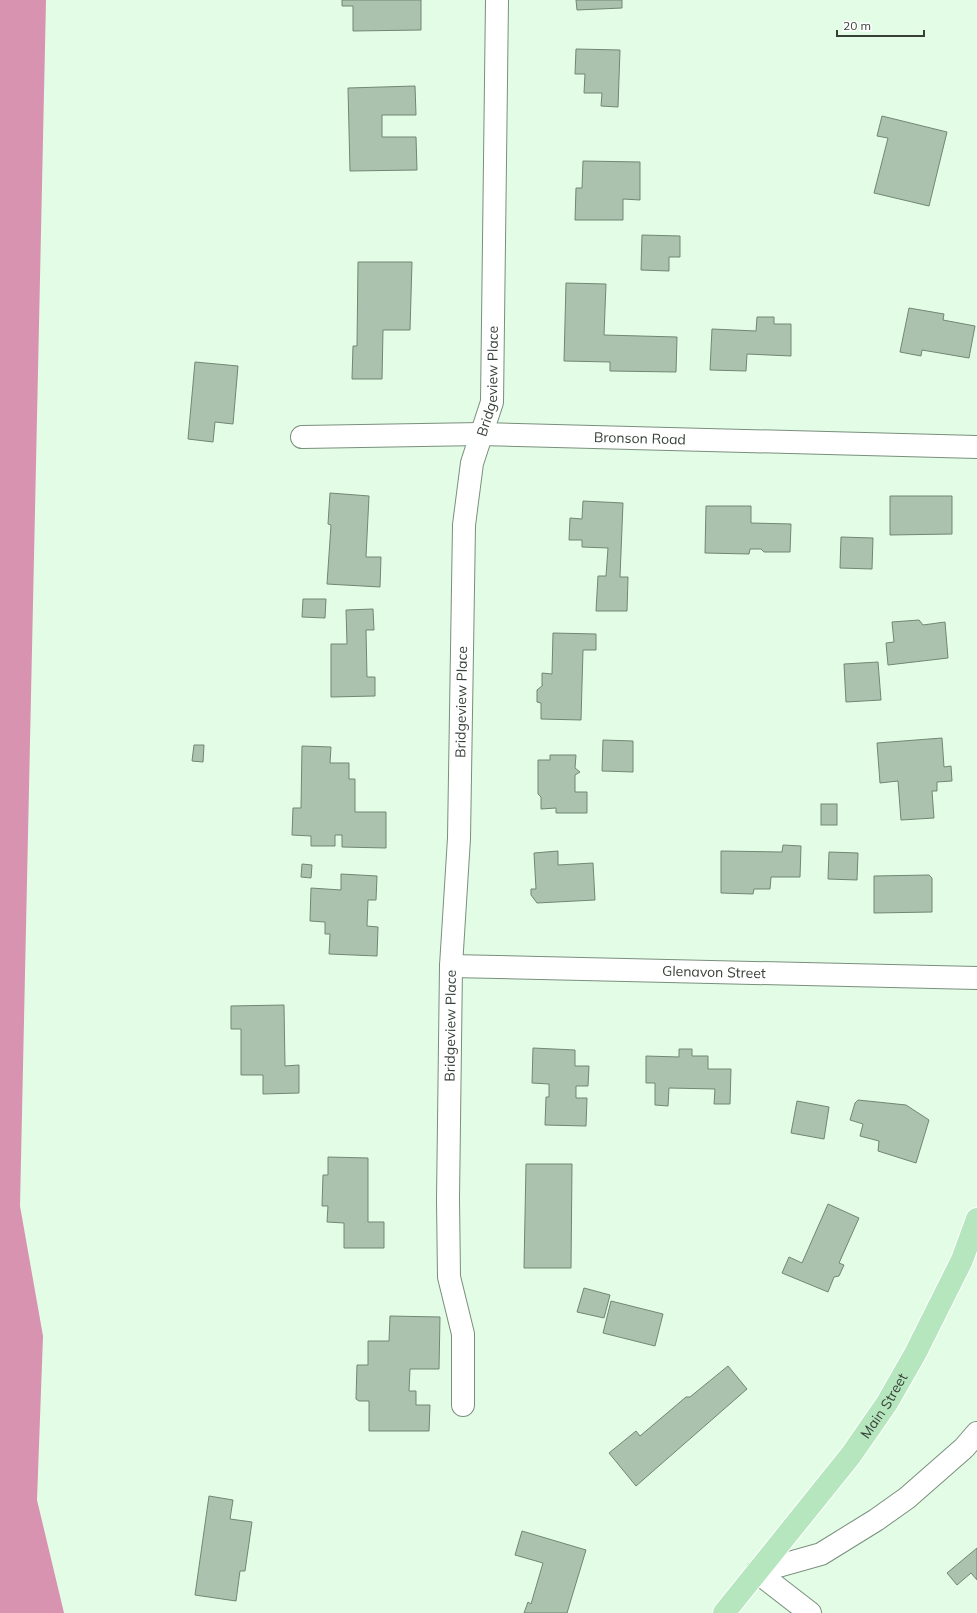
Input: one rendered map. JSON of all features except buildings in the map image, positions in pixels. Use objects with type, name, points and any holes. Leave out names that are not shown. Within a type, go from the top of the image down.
[{"type":"main road","name":"Main Street","points":[[724,1613],[851,1456],[887,1403],[915,1354],[962,1260],[977,1219]]},
{"type":"street","name":"Bridgeview Place","points":[[463,1405],[463,1334],[449,1277],[448,1200],[452,966],[459,838],[464,525],[472,463],[492,402],[497,0]]},
{"type":"street","name":"Bronson Road","points":[[302,437],[482,434],[977,447]]},
{"type":"street","name":"Glenavon Street","points":[[452,966],[977,978]]},
{"type":"street","points":[[757,1572],[821,1554],[876,1520],[907,1498],[964,1448],[977,1433]]},
{"type":"street","points":[[757,1572],[810,1613]]},
{"type":"shaded area","points":[[0,0],[46,0],[20,1206],[43,1336],[37,1500],[64,1613],[0,1613]]}]
